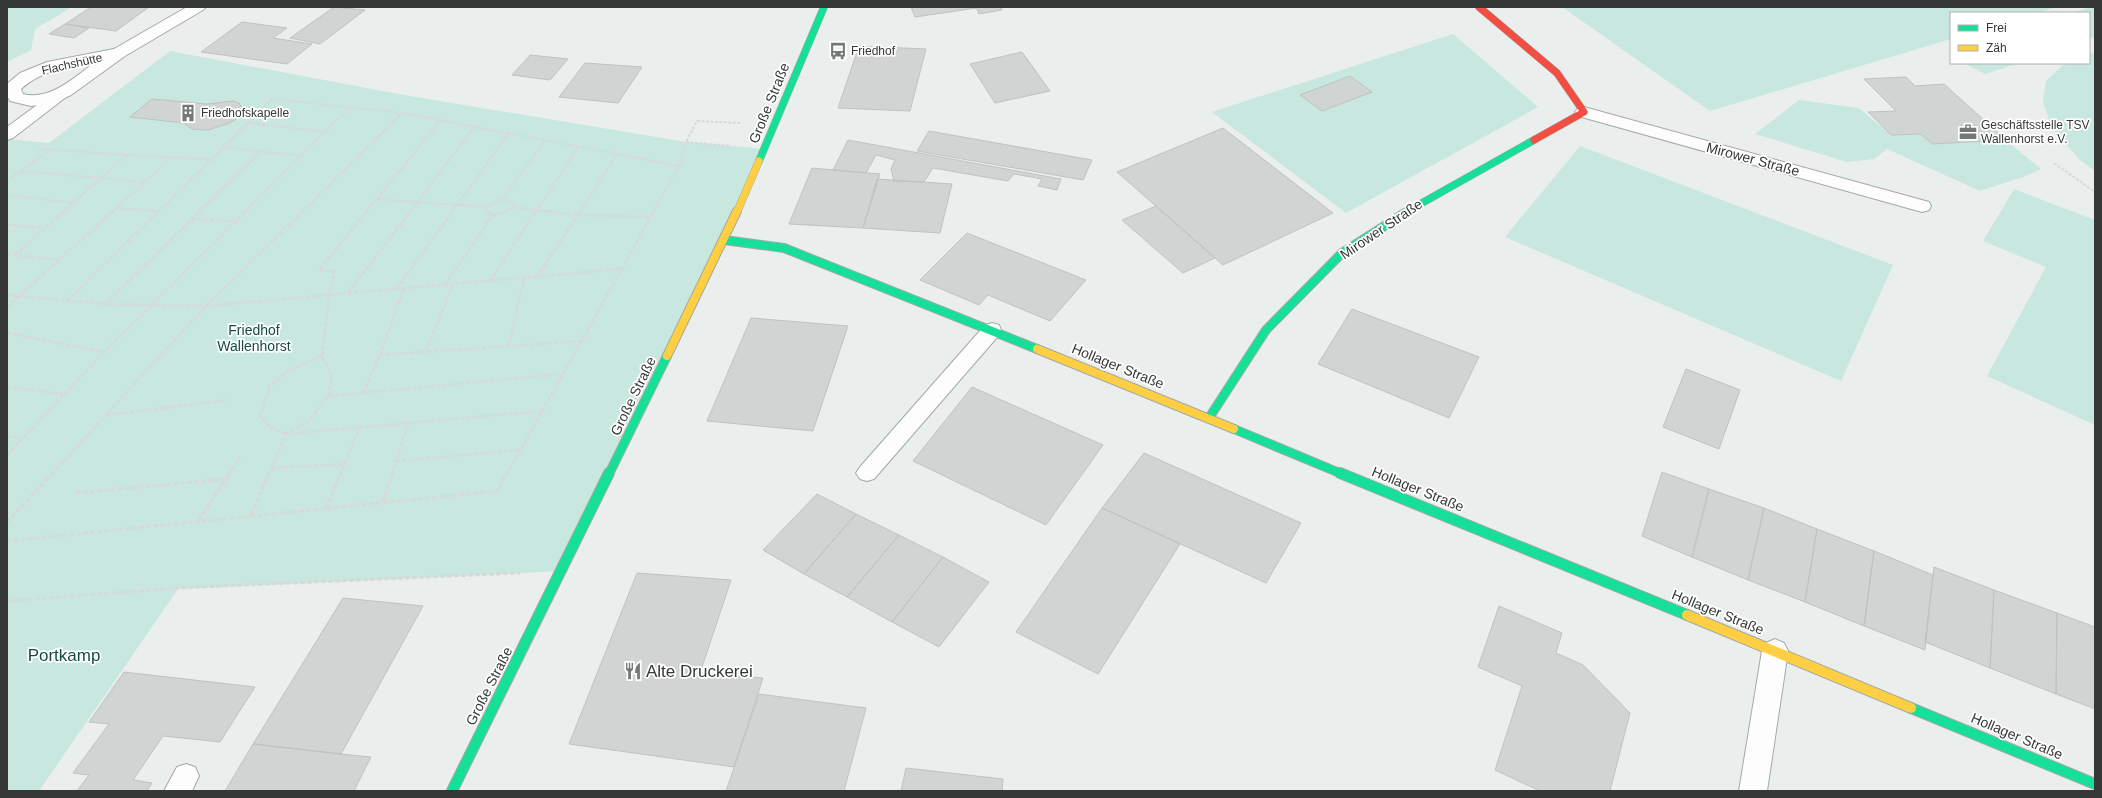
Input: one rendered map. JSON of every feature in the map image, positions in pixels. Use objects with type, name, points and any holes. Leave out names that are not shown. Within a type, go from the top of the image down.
[{"type":"street","name":"Flachshütte","points":[[119,53],[53,66],[26,76],[12,88],[16,97],[31,101],[48,99],[65,91],[119,53],[198,7]]},
{"type":"street","name":"Große Straße","points":[[452,791],[562,571],[724,240],[766,149],[824,7]]},
{"type":"street","points":[[1479,7],[1557,73],[1584,112]]},
{"type":"street","name":"Mirower Straße","points":[[1209,418],[1266,330],[1342,253],[1426,199],[1584,112],[1922,206]]},
{"type":"street","name":"Hollager Straße","points":[[724,240],[784,248],[992,330],[1209,418],[2095,784]]},
{"type":"street","points":[[1753,791],[1775,651]]},
{"type":"lane","points":[[7,134],[65,91]]},
{"type":"lane","points":[[867,473],[992,330]]},
{"type":"path","points":[[66,301],[272,99],[403,113],[679,166]]},
{"type":"path","points":[[7,454],[104,352],[153,305],[349,108]]},
{"type":"path","points":[[7,522],[206,306],[403,113]]},
{"type":"path","points":[[251,515],[286,434],[308,421],[329,396],[331,373],[322,356],[329,295],[334,272],[318,270],[441,120]]},
{"type":"path","points":[[7,541],[497,490],[679,166],[686,142],[697,122],[775,125]]},
{"type":"path","points":[[248,123],[326,132]]},
{"type":"path","points":[[348,293],[475,126]]},
{"type":"path","points":[[396,289],[509,133]]},
{"type":"path","points":[[377,199],[484,207],[504,198],[545,140]]},
{"type":"path","points":[[686,142],[766,149]]},
{"type":"path","points":[[490,281],[579,146]]},
{"type":"path","points":[[224,147],[302,156]]},
{"type":"path","points":[[36,149],[211,160]]},
{"type":"path","points":[[7,181],[50,150]]},
{"type":"path","points":[[105,304],[260,152]]},
{"type":"path","points":[[536,277],[617,154]]},
{"type":"path","points":[[15,255],[126,155]]},
{"type":"path","points":[[7,307],[173,157]]},
{"type":"path","points":[[2054,164],[2095,192]]},
{"type":"path","points":[[21,171],[144,182]]},
{"type":"path","points":[[7,195],[73,203]]},
{"type":"path","points":[[504,198],[515,207]]},
{"type":"path","points":[[484,207],[492,216]]},
{"type":"path","points":[[445,285],[492,216],[515,207],[577,215],[650,217]]},
{"type":"path","points":[[116,208],[157,211]]},
{"type":"path","points":[[192,218],[237,221]]},
{"type":"path","points":[[7,225],[45,228]]},
{"type":"path","points":[[7,254],[59,260]]},
{"type":"path","points":[[7,296],[105,304],[206,306],[621,269]]},
{"type":"path","points":[[508,345],[524,278]]},
{"type":"path","points":[[426,351],[453,284]]},
{"type":"path","points":[[363,393],[380,355],[404,288]]},
{"type":"path","points":[[7,333],[104,352]]},
{"type":"path","points":[[380,355],[581,341]]},
{"type":"path","points":[[322,356],[289,370],[270,386],[260,416],[270,427],[286,434],[542,411]]},
{"type":"path","points":[[329,396],[562,374]]},
{"type":"path","points":[[7,387],[63,394]]},
{"type":"path","points":[[106,415],[228,400]]},
{"type":"path","points":[[383,502],[408,423]]},
{"type":"path","points":[[326,508],[360,427]]},
{"type":"path","points":[[7,436],[23,438]]},
{"type":"path","points":[[396,461],[520,450]]},
{"type":"path","points":[[198,521],[241,455]]},
{"type":"path","points":[[272,468],[345,464]]},
{"type":"path","points":[[76,493],[225,479]]},
{"type":"path","points":[[7,601],[178,588],[562,571]]},
{"type":"green space","points":[[7,7],[72,7],[35,29],[31,50],[7,62]]},
{"type":"green space","points":[[1562,7],[2057,7],[2040,12],[1950,12],[1950,39],[1710,111]]},
{"type":"green space","points":[[2090,7],[2095,7],[2095,37],[2090,39],[2090,12],[2075,12]]},
{"type":"green space","points":[[1453,34],[1538,107],[1346,213],[1212,112]]},
{"type":"green space","name":"Friedhof Wallenhorst","points":[[170,51],[404,95],[686,142],[765,149],[562,571],[178,589],[39,791],[7,791],[7,139],[49,143]]},
{"type":"green space","points":[[2095,52],[2095,171],[2080,160],[2052,128],[2043,102],[2046,81],[2065,64],[2090,64],[2090,54]]},
{"type":"green space","points":[[1966,64],[2016,64],[1985,74]]},
{"type":"green space","points":[[1799,100],[1859,108],[1891,135],[1921,134],[1932,144],[2006,140],[2041,169],[2026,176],[1980,191],[1887,149],[1874,159],[1847,162],[1755,134]]},
{"type":"green space","points":[[1580,146],[1893,265],[1841,381],[1505,237]]},
{"type":"green space","points":[[2014,189],[2095,220],[2095,425],[1987,376],[2046,267],[1983,241]]},
{"type":"building","points":[[91,7],[149,7],[116,31],[65,24]]},
{"type":"building","points":[[334,7],[365,10],[320,44],[290,38]]},
{"type":"building","points":[[911,7],[976,7],[977,8],[915,17]]},
{"type":"building","points":[[976,7],[1001,7],[1002,10],[979,14]]},
{"type":"building","points":[[242,22],[287,28],[273,38],[312,44],[287,64],[201,52]]},
{"type":"building","points":[[65,24],[89,28],[74,38],[49,34]]},
{"type":"building","points":[[859,46],[926,49],[910,111],[838,108]]},
{"type":"building","points":[[1022,52],[1050,91],[995,103],[970,64]]},
{"type":"building","points":[[530,55],[568,59],[550,80],[512,75]]},
{"type":"building","points":[[585,63],[642,67],[618,103],[559,97]]},
{"type":"building","points":[[1350,76],[1372,92],[1322,111],[1300,95]]},
{"type":"building","points":[[1906,77],[1915,86],[1944,84],[2006,140],[1932,144],[1921,134],[1891,135],[1868,112],[1896,111],[1864,79]]},
{"type":"building","name":"Friedhofskapelle","points":[[152,99],[207,104],[233,101],[239,103],[243,110],[235,120],[208,130],[192,129],[184,123],[130,117]]},
{"type":"building","points":[[1223,128],[1333,213],[1223,265],[1117,172]]},
{"type":"building","points":[[929,131],[1092,160],[1083,180],[917,151]]},
{"type":"building","points":[[848,140],[1061,179],[1057,190],[1038,186],[1042,179],[1014,174],[1008,181],[933,168],[924,182],[894,181],[891,169],[895,160],[876,155],[866,173],[833,170]]},
{"type":"building","points":[[812,168],[880,174],[863,228],[789,224]]},
{"type":"building","points":[[877,179],[952,184],[940,233],[863,228]]},
{"type":"building","points":[[1156,206],[1215,258],[1183,273],[1122,220]]},
{"type":"building","points":[[967,233],[1086,280],[1050,321],[988,295],[979,305],[920,280]]},
{"type":"building","points":[[1352,309],[1479,357],[1449,418],[1318,364]]},
{"type":"building","points":[[751,318],[848,326],[813,431],[707,421]]},
{"type":"building","points":[[1686,369],[1740,390],[1719,449],[1663,427]]},
{"type":"building","points":[[972,387],[1103,445],[1046,525],[913,461]]},
{"type":"building","points":[[1144,453],[1301,523],[1266,583],[1102,508]]},
{"type":"building","points":[[1662,472],[1709,489],[1692,557],[1642,536]]},
{"type":"building","points":[[1709,489],[1764,508],[1748,580],[1692,557]]},
{"type":"building","points":[[817,494],[856,514],[804,574],[763,550]]},
{"type":"building","points":[[1102,508],[1180,544],[1098,674],[1016,632]]},
{"type":"building","points":[[1764,508],[1817,529],[1805,602],[1748,580]]},
{"type":"building","points":[[856,514],[899,535],[847,597],[804,574]]},
{"type":"building","points":[[1817,529],[1874,551],[1864,626],[1805,602]]},
{"type":"building","points":[[899,535],[943,557],[892,622],[847,597]]},
{"type":"building","points":[[1874,551],[1933,575],[1925,650],[1864,626]]},
{"type":"building","points":[[943,557],[989,582],[939,647],[892,622]]},
{"type":"building","points":[[1934,567],[1994,590],[1990,668],[1925,642]]},
{"type":"building","points":[[637,573],[731,580],[700,673],[763,678],[734,767],[569,744]]},
{"type":"building","points":[[1994,590],[2057,613],[2056,694],[1990,668]]},
{"type":"building","points":[[343,598],[423,606],[341,754],[253,744]]},
{"type":"building","points":[[1499,606],[1562,633],[1556,653],[1583,665],[1630,713],[1610,791],[1540,791],[1495,770],[1522,686],[1478,667]]},
{"type":"building","points":[[2057,613],[2095,627],[2095,709],[2056,694]]},
{"type":"building","points":[[124,672],[255,687],[220,742],[163,736],[133,780],[152,783],[147,791],[77,791],[89,775],[73,773],[109,724],[89,722]]},
{"type":"building","points":[[759,694],[866,708],[844,791],[726,791]]},
{"type":"building","points":[[253,744],[371,757],[354,791],[225,791]]},
{"type":"building","points":[[906,768],[1003,779],[1002,791],[901,791]]},
{"type":"traffic: fast","points":[[759,161],[824,7]]},
{"type":"traffic: fast","points":[[1209,418],[1266,330],[1342,253],[1426,199],[1534,140]]},
{"type":"traffic: fast","points":[[724,240],[784,248],[1037,349]]},
{"type":"traffic: fast","points":[[452,791],[667,356]]},
{"type":"traffic: fast","points":[[1234,429],[1687,615]]},
{"type":"traffic: fast","points":[[1911,708],[2095,784]]},
{"type":"traffic: slow","points":[[667,356],[724,240],[759,161]]},
{"type":"traffic: slow","points":[[1037,349],[1234,429]]},
{"type":"traffic: slow","points":[[1687,615],[1911,708]]},
{"type":"traffic: jam","points":[[1479,7],[1557,73],[1584,112],[1534,140]]},
{"type":"place","name":"Friedhof","points":[[838,51]]},
{"type":"place","name":"Friedhofskapelle","points":[[188,113]]},
{"type":"place","name":"Geschäftsstelle TSV Wallenhorst e.V.","points":[[1968,132]]},
{"type":"place","name":"Alte Druckerei","points":[[633,671]]},
{"type":"park label","name":"Portkamp","points":[[64,655]]}]
